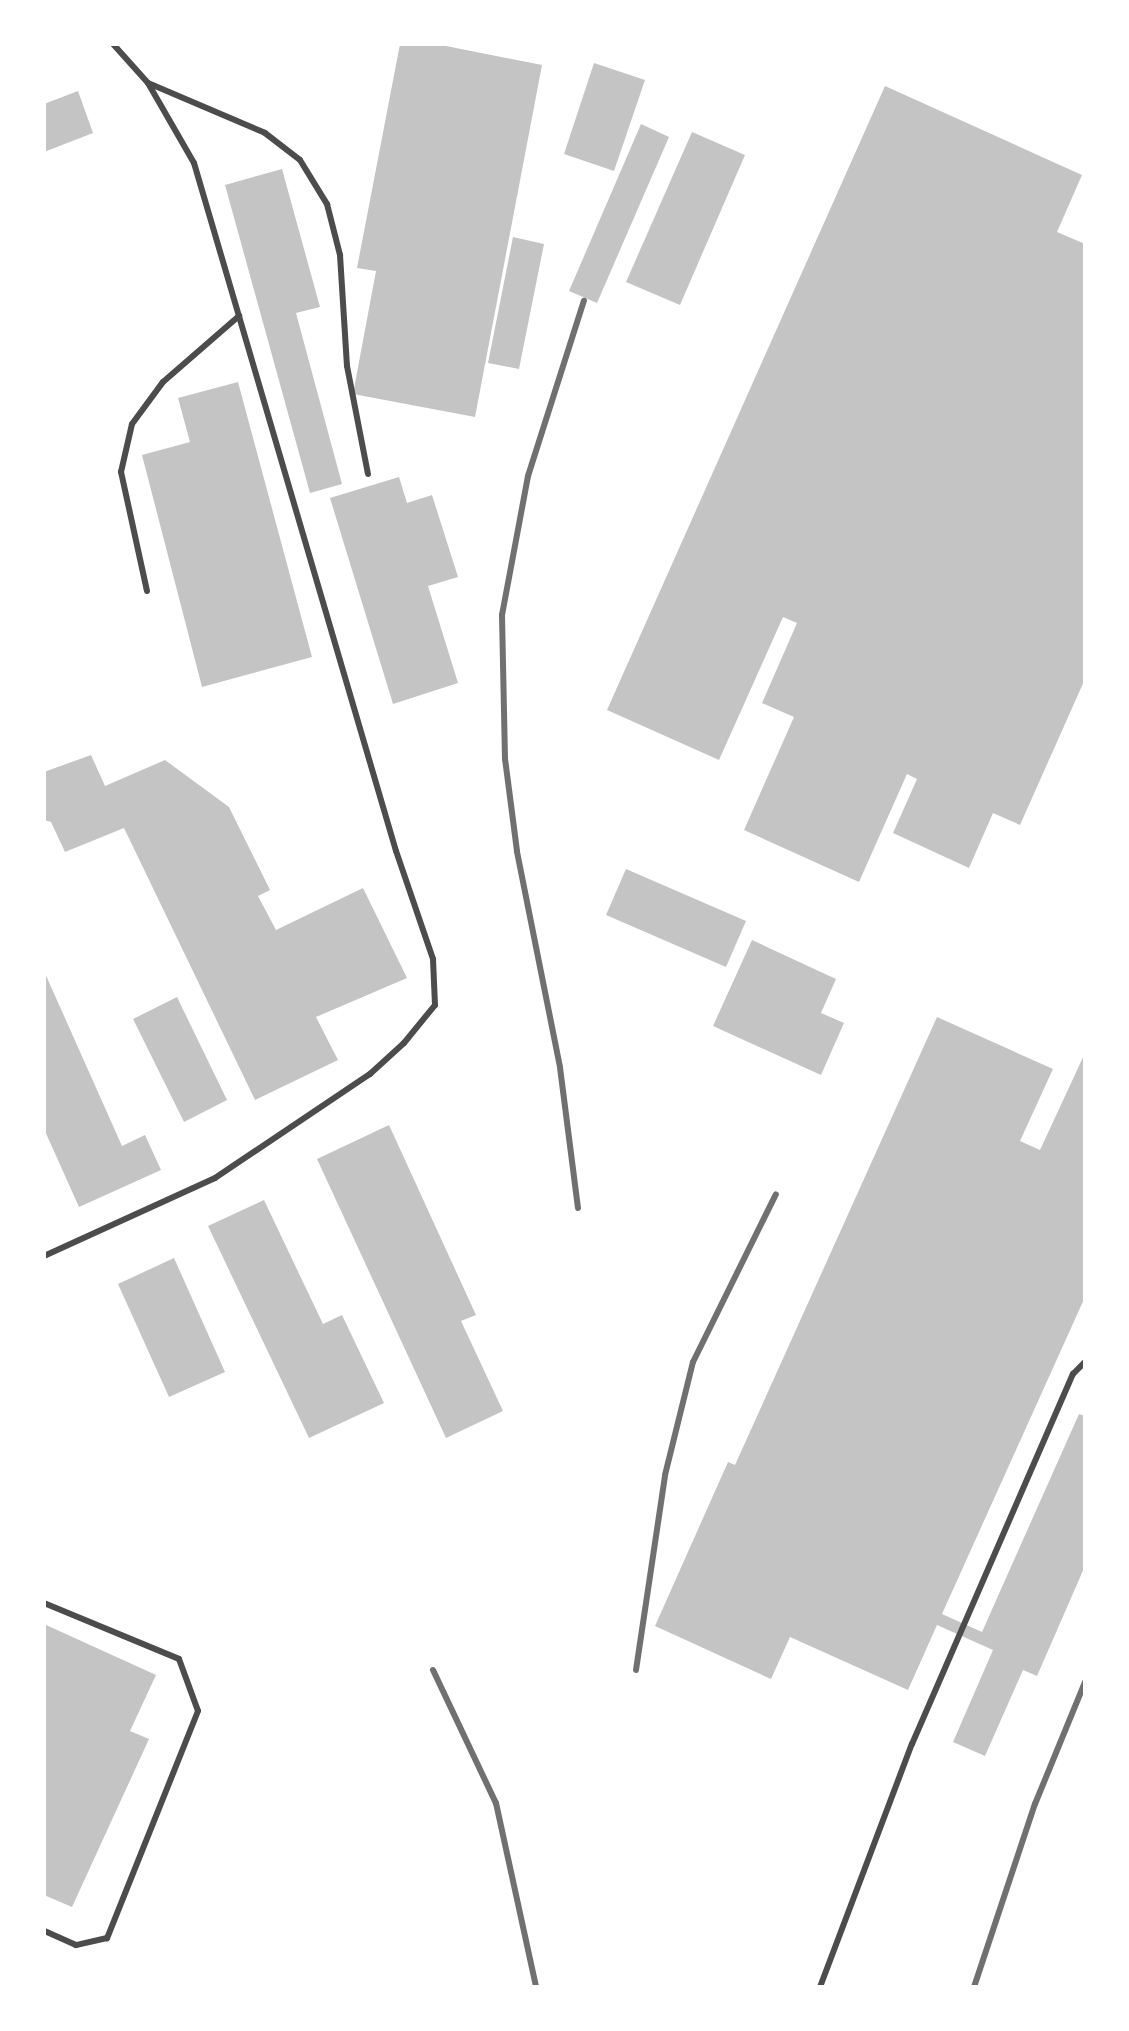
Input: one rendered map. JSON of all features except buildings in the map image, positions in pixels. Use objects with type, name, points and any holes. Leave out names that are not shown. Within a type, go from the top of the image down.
[{"type":"lane","points":[[44,1256],[215,1178],[370,1074],[404,1043],[435,1005],[433,959],[396,851],[194,163],[148,83],[113,44]]},
{"type":"lane","points":[[148,83],[265,133],[300,160],[327,204],[340,255],[347,366],[368,474]]},
{"type":"lane","points":[[147,591],[121,472],[132,424],[163,382],[239,316]]},
{"type":"lane","points":[[820,1987],[912,1744],[1073,1374],[1085,1362]]},
{"type":"lane","points":[[44,1603],[179,1659],[198,1711],[107,1938],[76,1945],[44,1931]]},
{"type":"railway","points":[[578,1208],[560,1067],[517,851],[505,759],[502,615],[528,476],[584,301]]},
{"type":"railway","points":[[636,1670],[665,1475],[693,1362],[776,1194]]},
{"type":"railway","points":[[433,1670],[496,1803],[536,1987]]},
{"type":"railway","points":[[974,1987],[1035,1804],[1085,1682]]}]
